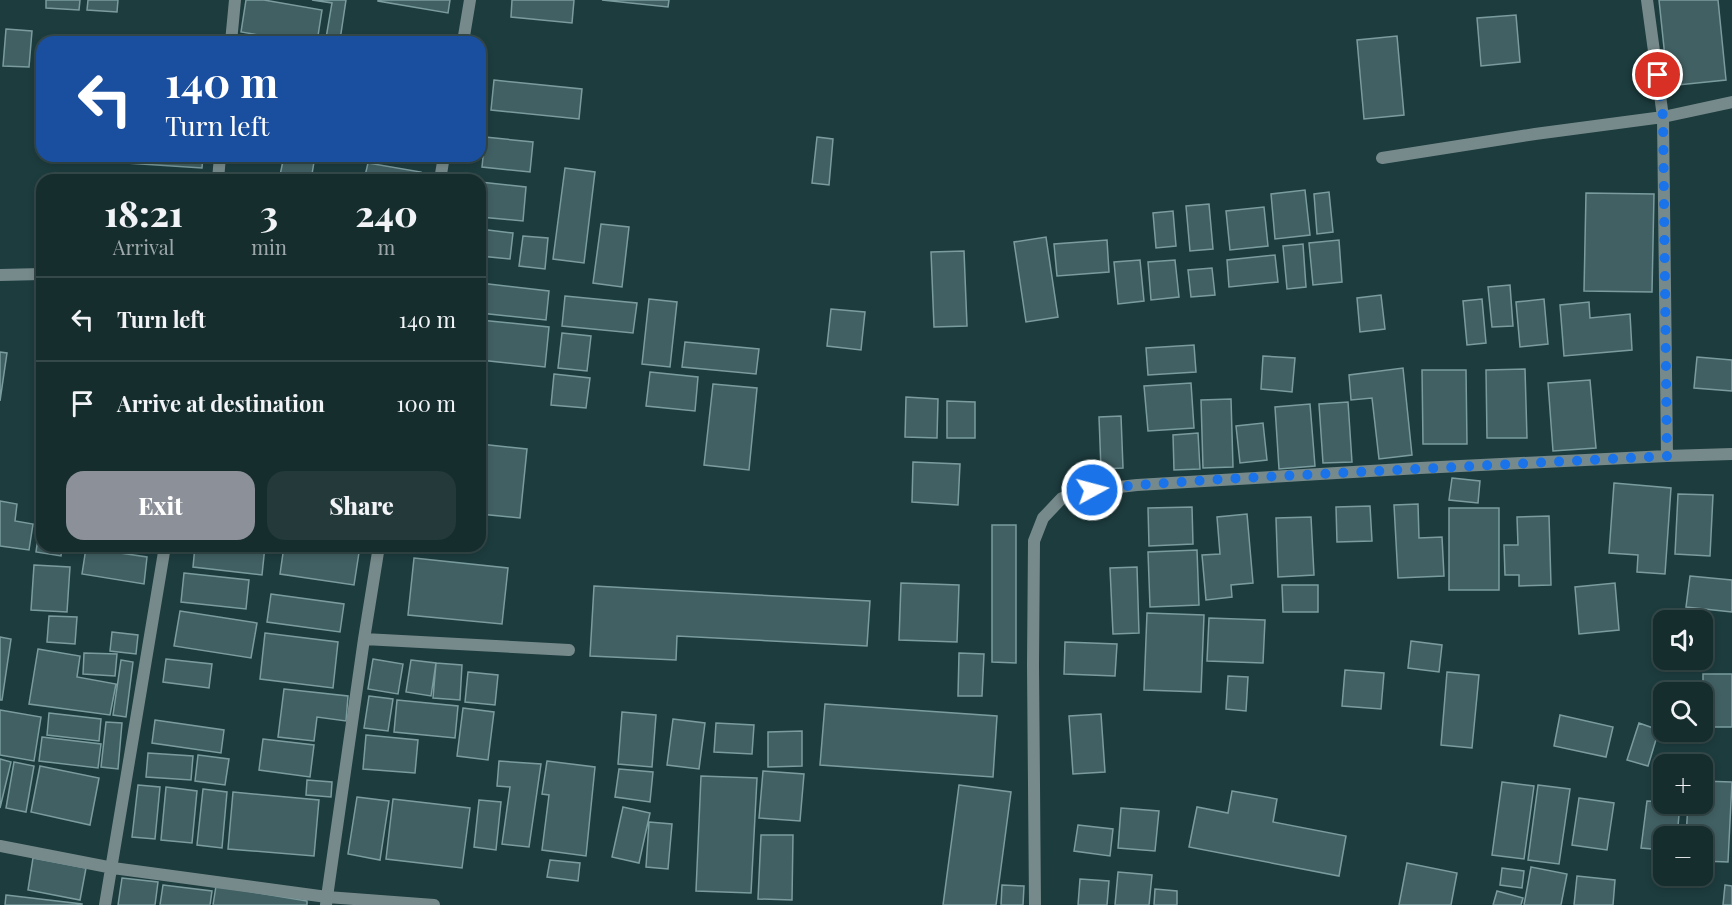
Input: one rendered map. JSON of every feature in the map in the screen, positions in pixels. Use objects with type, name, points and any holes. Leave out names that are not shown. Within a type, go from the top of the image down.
[{"type":"street","points":[[232,36],[235,0]]},
{"type":"street","points":[[464,36],[470,0]]},
{"type":"street","points":[[1647,0],[1663,117],[1667,456]]},
{"type":"street","points":[[1382,158],[1663,117],[1732,102]]},
{"type":"street","points":[[0,275],[36,274]]},
{"type":"street","points":[[1035,905],[1034,541],[1043,518],[1062,498],[1092,490],[1191,481],[1732,454]]},
{"type":"street","points":[[105,905],[164,552]]},
{"type":"street","points":[[326,901],[378,552]]},
{"type":"street","points":[[364,639],[569,650]]},
{"type":"street","points":[[0,846],[112,868],[326,901],[434,905]]},
{"type":"building","points":[[46,0],[80,0],[79,10],[46,8]]},
{"type":"building","points":[[88,0],[118,0],[117,12],[87,10]]},
{"type":"building","points":[[246,0],[264,0],[322,10],[318,36],[264,36],[241,32]]},
{"type":"building","points":[[312,0],[346,0],[341,36],[326,36],[332,3]]},
{"type":"building","points":[[378,0],[450,0],[448,13]]},
{"type":"building","points":[[512,0],[574,0],[572,23],[511,17]]},
{"type":"building","points":[[602,0],[669,0],[668,7]]},
{"type":"building","points":[[1659,0],[1718,0],[1726,80],[1668,86]]},
{"type":"building","points":[[1516,15],[1520,62],[1481,66],[1477,18]]},
{"type":"building","points":[[6,29],[32,31],[29,67],[3,66]]},
{"type":"building","points":[[1397,36],[1404,115],[1364,119],[1357,40]]},
{"type":"building","points":[[494,80],[582,89],[579,119],[491,110]]},
{"type":"building","points":[[486,137],[533,142],[530,172],[482,167],[482,162],[486,162]]},
{"type":"building","points":[[817,137],[833,139],[829,185],[812,183]]},
{"type":"building","points":[[111,162],[202,162],[202,168]]},
{"type":"building","points":[[283,162],[314,162],[312,174],[280,174]]},
{"type":"building","points":[[368,163],[421,172],[421,174],[365,174]]},
{"type":"building","points":[[565,168],[595,172],[584,263],[553,259]]},
{"type":"building","points":[[486,183],[526,187],[523,221],[486,218]]},
{"type":"building","points":[[1305,190],[1310,235],[1275,239],[1271,194]]},
{"type":"building","points":[[1329,192],[1333,232],[1317,234],[1314,194]]},
{"type":"building","points":[[1586,193],[1654,194],[1652,292],[1584,291]]},
{"type":"building","points":[[1209,204],[1213,249],[1190,251],[1186,206]]},
{"type":"building","points":[[1264,207],[1268,246],[1230,250],[1226,211]]},
{"type":"building","points":[[1173,211],[1176,246],[1156,248],[1153,213]]},
{"type":"building","points":[[601,224],[629,227],[622,287],[593,283]]},
{"type":"building","points":[[486,230],[513,233],[510,259],[486,257]]},
{"type":"building","points":[[523,236],[548,238],[545,269],[519,266]]},
{"type":"building","points":[[1046,237],[1058,317],[1026,322],[1014,242]]},
{"type":"building","points":[[1107,240],[1109,272],[1057,276],[1054,244]]},
{"type":"building","points":[[1339,240],[1342,282],[1313,285],[1309,243]]},
{"type":"building","points":[[1303,244],[1306,287],[1287,289],[1283,246]]},
{"type":"building","points":[[964,251],[967,326],[934,327],[931,252]]},
{"type":"building","points":[[1275,255],[1278,282],[1229,287],[1227,260]]},
{"type":"building","points":[[1140,260],[1144,301],[1118,304],[1114,262]]},
{"type":"building","points":[[1175,260],[1179,297],[1151,300],[1148,262]]},
{"type":"building","points":[[1212,268],[1215,295],[1191,297],[1188,270]]},
{"type":"building","points":[[486,284],[549,291],[546,320],[486,314]]},
{"type":"building","points":[[1510,285],[1513,326],[1492,327],[1488,287]]},
{"type":"building","points":[[1381,295],[1385,329],[1360,332],[1357,298]]},
{"type":"building","points":[[565,296],[637,303],[633,333],[562,326]]},
{"type":"building","points":[[649,299],[677,302],[670,367],[642,364]]},
{"type":"building","points":[[1482,299],[1486,343],[1467,345],[1463,301]]},
{"type":"building","points":[[1544,299],[1548,344],[1520,347],[1516,302]]},
{"type":"building","points":[[1589,302],[1590,318],[1630,314],[1632,350],[1564,356],[1560,305]]},
{"type":"building","points":[[831,309],[865,312],[861,350],[827,346]]},
{"type":"building","points":[[486,321],[549,327],[545,367],[486,361]]},
{"type":"building","points":[[562,333],[591,336],[587,371],[558,368]]},
{"type":"building","points":[[685,342],[759,349],[756,374],[682,367]]},
{"type":"building","points":[[1194,345],[1196,372],[1148,375],[1146,348]]},
{"type":"building","points":[[0,352],[7,353],[0,401]]},
{"type":"building","points":[[1263,356],[1295,358],[1292,392],[1261,389]]},
{"type":"building","points":[[1697,357],[1732,360],[1732,391],[1694,388]]},
{"type":"building","points":[[1403,368],[1412,455],[1379,459],[1372,398],[1351,400],[1349,375]]},
{"type":"building","points":[[1525,369],[1527,438],[1487,438],[1486,370]]},
{"type":"building","points":[[1422,370],[1466,370],[1467,444],[1423,444]]},
{"type":"building","points":[[650,372],[698,377],[695,411],[646,406]]},
{"type":"building","points":[[554,374],[590,378],[586,408],[551,405]]},
{"type":"building","points":[[1590,380],[1596,448],[1553,451],[1548,383]]},
{"type":"building","points":[[1191,383],[1194,428],[1148,431],[1144,386]]},
{"type":"building","points":[[713,384],[757,388],[749,470],[704,465]]},
{"type":"building","points":[[906,397],[938,399],[937,438],[905,437]]},
{"type":"building","points":[[1231,399],[1233,467],[1203,468],[1201,400]]},
{"type":"building","points":[[947,401],[975,402],[975,438],[947,438]]},
{"type":"building","points":[[1348,402],[1352,462],[1323,463],[1319,404]]},
{"type":"building","points":[[1310,404],[1315,466],[1279,469],[1275,407]]},
{"type":"building","points":[[1121,416],[1123,468],[1101,469],[1099,417]]},
{"type":"building","points":[[1263,423],[1267,460],[1240,463],[1236,426]]},
{"type":"building","points":[[1198,433],[1200,469],[1174,470],[1173,435]]},
{"type":"building","points":[[486,445],[527,449],[520,518],[486,515]]},
{"type":"building","points":[[913,462],[960,464],[958,505],[912,502]]},
{"type":"building","points":[[1452,478],[1480,481],[1478,503],[1449,500]]},
{"type":"building","points":[[1614,483],[1671,488],[1665,574],[1637,572],[1638,555],[1609,553]]},
{"type":"building","points":[[1678,494],[1713,495],[1710,556],[1675,554]]},
{"type":"building","points":[[0,501],[17,504],[15,521],[33,524],[29,550],[0,546]]},
{"type":"building","points":[[1418,504],[1419,538],[1442,537],[1444,576],[1398,578],[1394,505]]},
{"type":"building","points":[[1370,506],[1372,541],[1337,542],[1336,507]]},
{"type":"building","points":[[1192,507],[1193,544],[1149,546],[1148,508]]},
{"type":"building","points":[[1449,508],[1499,508],[1499,590],[1449,590]]},
{"type":"building","points":[[1247,514],[1253,583],[1231,585],[1232,597],[1206,600],[1202,555],[1220,554],[1217,517]]},
{"type":"building","points":[[1549,516],[1551,585],[1519,586],[1519,575],[1505,575],[1504,545],[1518,545],[1517,517]]},
{"type":"building","points":[[1311,517],[1314,575],[1278,577],[1276,518]]},
{"type":"building","points":[[992,525],[1016,525],[1016,663],[992,662]]},
{"type":"building","points":[[1197,550],[1199,605],[1150,607],[1148,552]]},
{"type":"building","points":[[36,552],[61,552],[61,556]]},
{"type":"building","points":[[85,552],[113,552],[147,557],[144,584],[82,574]]},
{"type":"building","points":[[194,552],[264,552],[262,575],[193,567]]},
{"type":"building","points":[[283,552],[359,552],[354,585],[280,574]]},
{"type":"building","points":[[414,558],[508,568],[502,624],[408,615]]},
{"type":"building","points":[[34,565],[70,567],[67,612],[31,610]]},
{"type":"building","points":[[1137,567],[1139,633],[1113,634],[1110,568]]},
{"type":"building","points":[[184,573],[249,580],[246,609],[181,602]]},
{"type":"building","points":[[1690,576],[1732,580],[1732,612],[1686,607]]},
{"type":"building","points":[[901,583],[959,585],[957,642],[899,640]]},
{"type":"building","points":[[1615,583],[1619,630],[1579,634],[1575,587]]},
{"type":"building","points":[[1282,585],[1318,585],[1318,612],[1283,612]]},
{"type":"building","points":[[594,586],[870,601],[867,646],[677,636],[676,660],[590,656]]},
{"type":"building","points":[[271,594],[344,604],[340,632],[267,622]]},
{"type":"building","points":[[180,611],[257,623],[251,658],[174,646]]},
{"type":"building","points":[[1147,613],[1204,615],[1201,692],[1144,690]]},
{"type":"building","points":[[49,616],[77,617],[75,644],[47,642]]},
{"type":"building","points":[[1209,618],[1265,620],[1263,663],[1207,661]]},
{"type":"building","points":[[112,632],[138,635],[136,654],[110,651]]},
{"type":"building","points":[[265,633],[338,642],[333,688],[260,679]]},
{"type":"building","points":[[0,637],[11,639],[2,700],[0,700]]},
{"type":"building","points":[[1411,641],[1442,645],[1439,672],[1408,668]]},
{"type":"building","points":[[1065,642],[1117,644],[1115,676],[1064,674]]},
{"type":"building","points":[[38,649],[80,656],[77,677],[116,684],[110,715],[29,704]]},
{"type":"building","points":[[84,653],[117,654],[115,676],[83,674]]},
{"type":"building","points":[[959,653],[984,654],[982,696],[958,696]]},
{"type":"building","points":[[166,659],[212,664],[209,688],[163,682]]},
{"type":"building","points":[[373,659],[403,664],[398,694],[368,689]]},
{"type":"building","points":[[121,660],[133,662],[126,717],[113,715]]},
{"type":"building","points":[[411,660],[436,663],[431,696],[406,692]]},
{"type":"building","points":[[436,663],[462,665],[460,700],[433,698]]},
{"type":"building","points":[[1345,670],[1384,673],[1381,709],[1342,706]]},
{"type":"building","points":[[468,672],[498,675],[495,705],[465,702]]},
{"type":"building","points":[[1447,672],[1479,675],[1472,748],[1441,745]]},
{"type":"building","points":[[1703,674],[1732,674],[1732,727],[1713,727],[1713,682],[1703,682]]},
{"type":"building","points":[[1228,676],[1248,677],[1246,711],[1226,709]]},
{"type":"building","points":[[284,689],[348,696],[346,721],[317,717],[314,741],[278,737]]},
{"type":"building","points":[[369,696],[393,699],[388,731],[364,728]]},
{"type":"building","points":[[397,700],[458,706],[455,738],[394,732]]},
{"type":"building","points":[[825,704],[997,716],[993,777],[820,765]]},
{"type":"building","points":[[463,708],[494,712],[488,760],[457,756]]},
{"type":"building","points":[[0,710],[41,717],[34,761],[0,755]]},
{"type":"building","points":[[622,712],[656,715],[652,767],[618,764]]},
{"type":"building","points":[[49,713],[101,719],[99,741],[47,735]]},
{"type":"building","points":[[1101,714],[1105,772],[1073,774],[1069,716]]},
{"type":"building","points":[[1560,715],[1613,727],[1606,757],[1554,746]]},
{"type":"building","points":[[673,719],[705,723],[699,769],[667,765]]},
{"type":"building","points":[[155,720],[224,730],[221,753],[152,743]]},
{"type":"building","points":[[106,722],[122,723],[118,769],[101,767]]},
{"type":"building","points":[[716,723],[754,725],[752,754],[714,752]]},
{"type":"building","points":[[1639,723],[1653,728],[1653,742],[1655,742],[1648,766],[1627,760]]},
{"type":"building","points":[[802,731],[802,766],[768,767],[768,732]]},
{"type":"building","points":[[366,735],[418,740],[415,773],[363,769]]},
{"type":"building","points":[[42,737],[101,744],[98,768],[39,761]]},
{"type":"building","points":[[263,739],[314,745],[310,777],[259,770]]},
{"type":"building","points":[[148,753],[193,756],[191,780],[146,777]]},
{"type":"building","points":[[198,755],[229,759],[225,785],[195,781]]},
{"type":"building","points":[[0,759],[11,762],[0,808]]},
{"type":"building","points":[[499,761],[541,764],[529,847],[502,844],[510,787],[497,786]]},
{"type":"building","points":[[547,761],[595,767],[586,856],[542,850],[549,795],[542,794]]},
{"type":"building","points":[[14,762],[34,766],[26,812],[6,808]]},
{"type":"building","points":[[40,766],[99,778],[90,825],[31,812]]},
{"type":"building","points":[[619,769],[653,772],[650,802],[615,797]]},
{"type":"building","points":[[763,771],[804,774],[800,821],[759,818]]},
{"type":"building","points":[[701,776],[757,778],[751,893],[696,891]]},
{"type":"building","points":[[307,780],[332,782],[331,797],[306,795]]},
{"type":"building","points":[[1713,781],[1732,782],[1728,862],[1713,861],[1713,826],[1687,826],[1687,814],[1713,814]]},
{"type":"building","points":[[1502,782],[1534,786],[1524,859],[1492,855]]},
{"type":"building","points":[[138,785],[160,787],[155,839],[132,837]]},
{"type":"building","points":[[959,785],[1011,792],[996,905],[943,905]]},
{"type":"building","points":[[1538,785],[1570,789],[1559,864],[1528,860]]},
{"type":"building","points":[[166,787],[197,791],[192,843],[161,840]]},
{"type":"building","points":[[203,789],[227,792],[222,848],[197,845]]},
{"type":"building","points":[[1232,791],[1277,799],[1273,822],[1346,836],[1339,876],[1189,847],[1197,807],[1228,813]]},
{"type":"building","points":[[233,792],[319,800],[314,856],[228,849]]},
{"type":"building","points":[[357,797],[389,801],[380,860],[348,854]]},
{"type":"building","points":[[1579,798],[1614,803],[1607,850],[1572,845]]},
{"type":"building","points":[[393,799],[470,808],[462,868],[386,859]]},
{"type":"building","points":[[479,800],[501,802],[496,850],[474,847]]},
{"type":"building","points":[[1647,801],[1653,801],[1653,814],[1679,814],[1678,826],[1653,826],[1653,849],[1641,848]]},
{"type":"building","points":[[623,807],[650,813],[639,863],[612,857]]},
{"type":"building","points":[[1121,808],[1159,811],[1155,851],[1118,848]]},
{"type":"building","points":[[649,822],[672,824],[668,869],[646,867]]},
{"type":"building","points":[[1078,825],[1113,829],[1110,856],[1074,851]]},
{"type":"building","points":[[761,835],[793,835],[792,900],[758,899]]},
{"type":"building","points":[[33,858],[86,868],[80,900],[28,890]]},
{"type":"building","points":[[550,860],[580,863],[578,881],[547,877]]},
{"type":"building","points":[[1407,863],[1457,873],[1451,905],[1399,905]]},
{"type":"building","points":[[1531,867],[1567,874],[1561,905],[1524,905]]},
{"type":"building","points":[[1502,868],[1524,871],[1522,888],[1500,885]]},
{"type":"building","points":[[1118,872],[1152,875],[1149,905],[1115,905]]},
{"type":"building","points":[[1577,876],[1615,880],[1613,905],[1574,905]]},
{"type":"building","points":[[122,878],[158,882],[155,905],[118,905]]},
{"type":"building","points":[[1080,879],[1109,881],[1107,905],[1078,905]]},
{"type":"building","points":[[163,885],[212,891],[210,905],[160,905]]},
{"type":"building","points":[[1002,885],[1024,886],[1023,905],[1001,905]]},
{"type":"building","points":[[1725,885],[1732,886],[1732,905],[1723,905]]},
{"type":"building","points":[[216,886],[307,901],[307,905],[213,905]]},
{"type":"building","points":[[1155,889],[1177,891],[1177,905],[1154,905]]},
{"type":"building","points":[[1497,891],[1523,898],[1521,905],[1493,905]]},
{"type":"building","points":[[6,895],[82,904],[82,905],[5,905]]},
{"type":"route","points":[[1092,490],[1224,479],[1667,456],[1663,117],[1658,75]]}]
